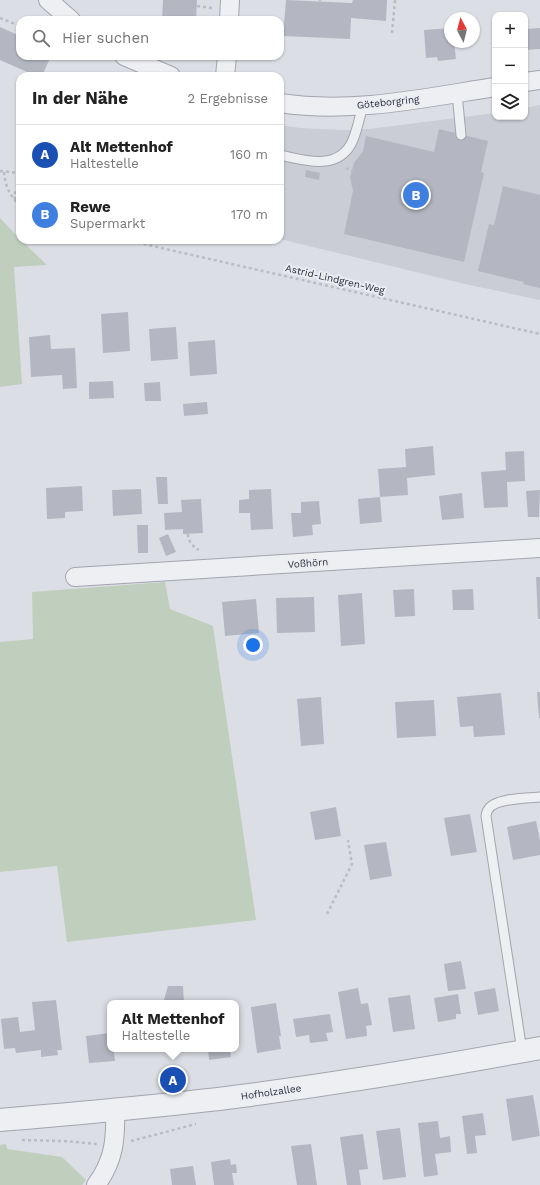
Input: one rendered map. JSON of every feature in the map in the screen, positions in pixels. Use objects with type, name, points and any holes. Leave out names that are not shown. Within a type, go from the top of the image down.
[{"type":"street","points":[[48,0],[66,16]]},
{"type":"street","points":[[229,16],[230,0]]},
{"type":"street","points":[[133,60],[162,72]]},
{"type":"street","points":[[226,72],[227,60]]},
{"type":"street","points":[[528,82],[540,80]]},
{"type":"street","name":"Göteborgring","points":[[284,103],[321,107],[363,106],[414,100],[492,87]]},
{"type":"street","name":"Voßhörn","points":[[75,577],[540,548]]},
{"type":"street","name":"Hofholzallee","points":[[0,1120],[115,1110],[249,1095],[320,1085],[531,1049]]},
{"type":"street","points":[[99,1184],[115,1145],[115,1110]]},
{"type":"lane","points":[[457,93],[462,135]]},
{"type":"lane","points":[[284,156],[316,162],[334,160],[341,156],[351,143],[363,106]]},
{"type":"lane","points":[[531,1049],[486,816],[487,810],[493,804],[503,801],[540,797]]},
{"type":"path","points":[[392,33],[396,0]]},
{"type":"path","points":[[0,18],[16,24]]},
{"type":"path","points":[[0,171],[16,173]]},
{"type":"path","points":[[4,172],[5,185],[15,200]]},
{"type":"path","points":[[15,200],[16,192]]},
{"type":"path","name":"Astrid-Lindgren-Weg","points":[[144,244],[540,334]]},
{"type":"path","points":[[327,914],[352,864],[348,840]]},
{"type":"shaded area","points":[[540,105],[540,300],[465,284],[284,240],[284,126],[300,128],[344,130],[369,129],[492,113],[492,120],[528,120],[528,107]]},
{"type":"green space","points":[[0,218],[16,235],[16,244],[25,244],[47,265],[14,267],[22,384],[0,387]]},
{"type":"green space","points":[[165,582],[170,609],[213,626],[256,920],[67,942],[57,866],[0,872],[0,642],[33,639],[32,592]]},
{"type":"green space","points":[[6,1144],[7,1149],[62,1157],[86,1180],[82,1185],[0,1185],[0,1145]]},
{"type":"building","points":[[163,0],[197,0],[196,16],[162,16]]},
{"type":"building","points":[[286,0],[352,3],[353,0],[387,0],[386,21],[351,18],[350,39],[284,36]]},
{"type":"building","points":[[0,27],[16,34],[16,60],[49,60],[44,72],[27,72],[0,60]]},
{"type":"building","points":[[444,28],[444,48],[455,48],[456,59],[438,61],[437,57],[426,58],[424,30]]},
{"type":"building","points":[[540,28],[540,49],[528,50],[528,29]]},
{"type":"building","points":[[439,129],[488,141],[481,172],[484,173],[464,262],[344,234],[353,191],[350,177],[354,163],[363,151],[366,136],[434,152]]},
{"type":"building","points":[[306,170],[320,173],[319,180],[305,177]]},
{"type":"building","points":[[503,186],[540,195],[540,288],[523,284],[524,282],[478,271],[489,224],[494,225]]},
{"type":"building","points":[[128,312],[130,351],[103,353],[101,314]]},
{"type":"building","points":[[176,327],[178,359],[151,361],[149,329]]},
{"type":"building","points":[[50,335],[51,349],[75,348],[77,388],[63,389],[62,375],[31,377],[29,337]]},
{"type":"building","points":[[215,340],[217,374],[190,376],[188,342]]},
{"type":"building","points":[[113,381],[114,398],[89,399],[89,382]]},
{"type":"building","points":[[160,382],[161,401],[145,401],[144,383]]},
{"type":"building","points":[[207,402],[208,414],[184,416],[183,404]]},
{"type":"building","points":[[433,446],[435,475],[407,478],[408,495],[380,497],[378,469],[406,467],[405,449]]},
{"type":"building","points":[[524,451],[525,481],[507,482],[508,507],[484,508],[481,472],[506,470],[505,452]]},
{"type":"building","points":[[156,477],[167,477],[168,504],[158,504]]},
{"type":"building","points":[[82,486],[83,511],[65,512],[65,518],[47,519],[46,488]]},
{"type":"building","points":[[141,489],[142,514],[113,516],[112,490]]},
{"type":"building","points":[[271,489],[273,529],[251,530],[250,513],[239,513],[239,500],[249,499],[249,490]]},
{"type":"building","points":[[540,490],[539,517],[528,517],[526,491]]},
{"type":"building","points":[[462,493],[464,518],[442,520],[439,496]]},
{"type":"building","points":[[380,497],[382,522],[360,524],[358,499]]},
{"type":"building","points":[[201,499],[203,533],[183,534],[183,529],[165,530],[164,513],[182,512],[181,500]]},
{"type":"building","points":[[319,501],[321,524],[312,525],[313,535],[293,537],[291,513],[301,513],[301,502]]},
{"type":"building","points":[[137,525],[148,525],[148,553],[138,553]]},
{"type":"building","points":[[168,534],[176,552],[166,556],[159,538]]},
{"type":"building","points":[[536,577],[540,577],[540,619],[538,619]]},
{"type":"building","points":[[414,589],[415,616],[395,617],[393,590]]},
{"type":"building","points":[[473,589],[474,610],[453,610],[452,590]]},
{"type":"building","points":[[362,593],[365,644],[341,646],[338,595]]},
{"type":"building","points":[[314,597],[315,632],[277,633],[276,598]]},
{"type":"building","points":[[256,599],[259,633],[225,636],[222,602]]},
{"type":"building","points":[[537,692],[540,692],[540,718],[539,718]]},
{"type":"building","points":[[501,693],[505,735],[474,737],[473,726],[460,727],[457,697]]},
{"type":"building","points":[[321,697],[324,744],[301,746],[297,699]]},
{"type":"building","points":[[434,700],[436,736],[397,738],[395,702]]},
{"type":"building","points":[[336,807],[341,836],[315,840],[310,812]]},
{"type":"building","points":[[470,814],[477,852],[451,856],[444,818]]},
{"type":"building","points":[[536,821],[540,840],[540,855],[513,860],[507,827]]},
{"type":"building","points":[[386,842],[392,876],[370,880],[364,845]]},
{"type":"building","points":[[461,961],[466,989],[448,991],[444,964]]},
{"type":"building","points":[[168,986],[183,986],[184,1000],[164,1000]]},
{"type":"building","points":[[358,988],[361,1004],[368,1003],[372,1025],[366,1026],[367,1036],[346,1039],[338,992]]},
{"type":"building","points":[[495,988],[499,1011],[478,1015],[474,992]]},
{"type":"building","points":[[458,994],[461,1014],[456,1014],[456,1019],[438,1022],[434,998]]},
{"type":"building","points":[[410,995],[415,1029],[393,1032],[388,998]]},
{"type":"building","points":[[56,1000],[62,1050],[57,1050],[58,1055],[41,1057],[41,1050],[16,1053],[15,1048],[4,1049],[1,1019],[18,1017],[20,1032],[35,1030],[32,1002]]},
{"type":"building","points":[[276,1003],[281,1036],[279,1036],[281,1049],[257,1053],[251,1007]]},
{"type":"building","points":[[330,1014],[333,1032],[326,1033],[328,1041],[310,1043],[309,1035],[296,1037],[293,1019]]},
{"type":"building","points":[[107,1033],[107,1052],[114,1052],[115,1061],[89,1063],[86,1036]]},
{"type":"building","points":[[208,1052],[230,1052],[231,1057],[209,1060]]},
{"type":"building","points":[[533,1095],[540,1136],[512,1141],[506,1099]]},
{"type":"building","points":[[483,1113],[486,1135],[475,1136],[477,1153],[467,1154],[462,1116]]},
{"type":"building","points":[[438,1121],[440,1138],[450,1136],[451,1152],[435,1154],[438,1175],[424,1177],[418,1123]]},
{"type":"building","points":[[400,1128],[406,1177],[383,1180],[376,1131]]},
{"type":"building","points":[[363,1134],[368,1169],[359,1170],[361,1185],[347,1185],[340,1137]]},
{"type":"building","points":[[311,1144],[317,1185],[297,1185],[291,1146]]},
{"type":"building","points":[[230,1159],[231,1165],[236,1164],[237,1173],[232,1173],[234,1185],[214,1185],[211,1162]]},
{"type":"building","points":[[193,1166],[196,1185],[172,1185],[170,1169]]},
{"type":"place","name":"Rewe","points":[[416,195]]},
{"type":"place","name":"Alt Mettenhof","points":[[173,1080]]}]
